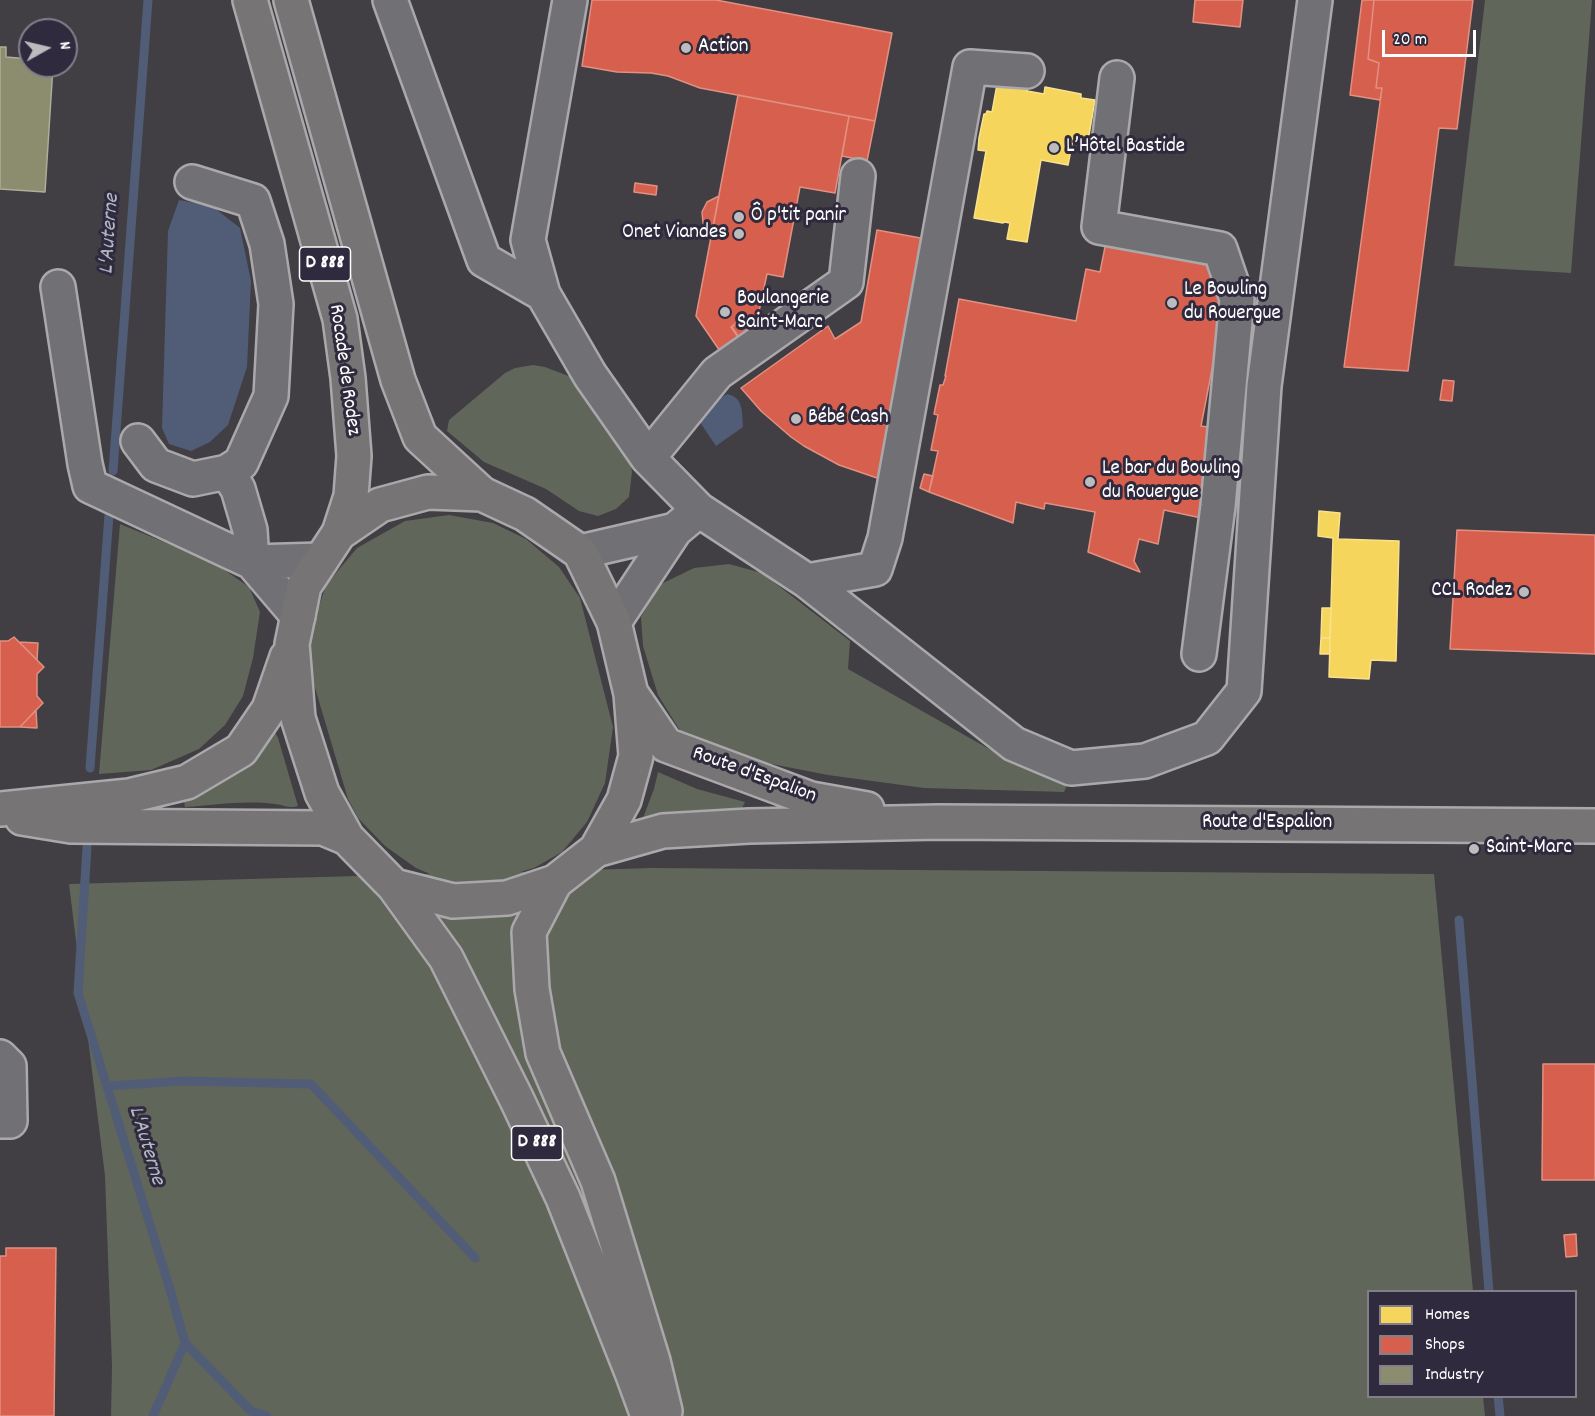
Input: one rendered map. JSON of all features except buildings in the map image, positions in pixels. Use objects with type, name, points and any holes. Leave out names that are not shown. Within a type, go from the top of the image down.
[{"type":"main road","name":"Rocade de Rodez","points":[[250,0],[340,319],[348,378],[354,456],[351,496],[339,533]]},
{"type":"main road","name":"Rocade de Rodez","points":[[291,0],[398,380],[420,437],[482,494]]},
{"type":"main road","points":[[0,809],[129,796],[187,782],[241,750],[269,709],[295,630],[304,586],[339,533],[380,505],[428,492],[482,494],[525,514],[580,552],[614,622],[631,693],[636,756],[624,800],[596,850],[555,882],[507,898],[453,901],[393,886],[347,838],[322,793],[298,718],[295,630]]},
{"type":"main road","name":"Route d'Espalion","points":[[631,693],[666,745],[811,799],[939,822]]},
{"type":"main road","points":[[0,814],[71,826],[323,828],[347,838]]},
{"type":"main road","name":"Route d'Espalion","points":[[596,850],[663,831],[749,826],[939,822],[1595,826]]},
{"type":"main road","name":"D 888","points":[[555,882],[529,932],[532,989],[543,1053],[598,1181],[654,1361],[666,1416]]},
{"type":"main road","name":"D 888","points":[[393,886],[446,958],[517,1100],[563,1198],[648,1416]]},
{"type":"street","points":[[390,0],[484,260],[543,294]]},
{"type":"street","points":[[570,0],[528,240],[543,294],[590,375],[648,458],[687,520],[807,581],[1014,744],[1071,768],[1145,761],[1207,738],[1244,691],[1264,386],[1316,0]]},
{"type":"street","points":[[807,581],[875,569],[885,538],[970,67],[1027,71]]},
{"type":"street","points":[[1117,78],[1099,227],[1220,249],[1238,299],[1218,506],[1199,654]]},
{"type":"street","points":[[648,458],[717,373],[846,282],[858,176]]},
{"type":"street","points":[[138,441],[156,465],[194,479],[227,471],[241,463],[271,396],[276,304],[267,244],[253,201],[192,182]]},
{"type":"street","points":[[58,287],[90,486],[252,562],[321,560]]},
{"type":"street","points":[[227,471],[238,489],[250,530],[252,562],[295,630]]},
{"type":"street","points":[[580,552],[687,520]]},
{"type":"street","points":[[614,622],[687,520]]},
{"type":"street","points":[[0,1057],[9,1066],[10,1121],[0,1121]]},
{"type":"shaded area","points":[[1485,0],[1592,0],[1571,273],[1454,266]]},
{"type":"shaded area","points":[[533,365],[571,377],[598,419],[630,458],[632,472],[629,497],[616,509],[598,516],[579,511],[546,489],[484,462],[447,431],[449,420],[505,373],[515,368]]},
{"type":"shaded area","points":[[449,515],[493,523],[526,539],[559,567],[580,598],[613,727],[605,783],[587,822],[562,852],[534,868],[520,872],[653,868],[1434,874],[1473,1290],[1367,1290],[1367,1398],[1483,1398],[1485,1416],[111,1416],[112,1366],[105,1176],[69,884],[430,874],[416,868],[385,846],[358,818],[348,799],[310,671],[311,631],[326,585],[357,548],[405,521]]},
{"type":"shaded area","points":[[120,524],[213,562],[249,587],[260,612],[253,658],[243,696],[225,725],[199,749],[151,770],[99,774]]},
{"type":"shaded area","points":[[729,564],[762,573],[850,641],[848,669],[1005,758],[1068,783],[1064,792],[924,788],[828,775],[741,758],[681,732],[658,695],[643,646],[641,617],[659,585],[694,568]]},
{"type":"shaded area","points":[[274,730],[298,806],[253,802],[185,807],[184,801],[207,791],[245,763]]},
{"type":"shaded area","points":[[658,772],[697,789],[745,802],[741,810],[681,813],[645,823],[643,818]]},
{"type":"water","points":[[179,200],[212,206],[240,228],[251,281],[247,367],[228,425],[210,442],[191,451],[169,444],[162,428],[168,231]]},
{"type":"water","points":[[727,394],[737,398],[739,402],[743,427],[716,446],[695,415]]},
{"type":"waterway","name":"L'Auterne","points":[[113,471],[148,0]]},
{"type":"waterway","name":"L'Auterne","points":[[90,768],[109,515]]},
{"type":"waterway","name":"L'Auterne","points":[[87,847],[78,993],[185,1343],[251,1411],[267,1416]]},
{"type":"waterway","points":[[1459,920],[1489,1290]]},
{"type":"waterway","points":[[107,1086],[183,1081],[311,1084],[475,1258]]},
{"type":"waterway","points":[[153,1416],[185,1343]]},
{"type":"waterway","points":[[1498,1398],[1500,1416]]},
{"type":"place","name":"Action","points":[[686,48]]},
{"type":"place","name":"L’Hôtel Bastide","points":[[1054,148]]},
{"type":"place","name":"Ô p'tit panir","points":[[739,217]]},
{"type":"place","name":"Onet Viandes","points":[[739,234]]},
{"type":"place","name":"Le Bowling du Rouergue","points":[[1172,303]]},
{"type":"place","name":"Boulangerie Saint-Marc","points":[[725,312]]},
{"type":"place","name":"Bébé Cash","points":[[796,419]]},
{"type":"place","name":"Le bar du Bowling du Rouergue","points":[[1090,482]]},
{"type":"place","name":"CCL Rodez","points":[[1524,592]]},
{"type":"place","name":"Saint-Marc","points":[[1474,849]]}]
